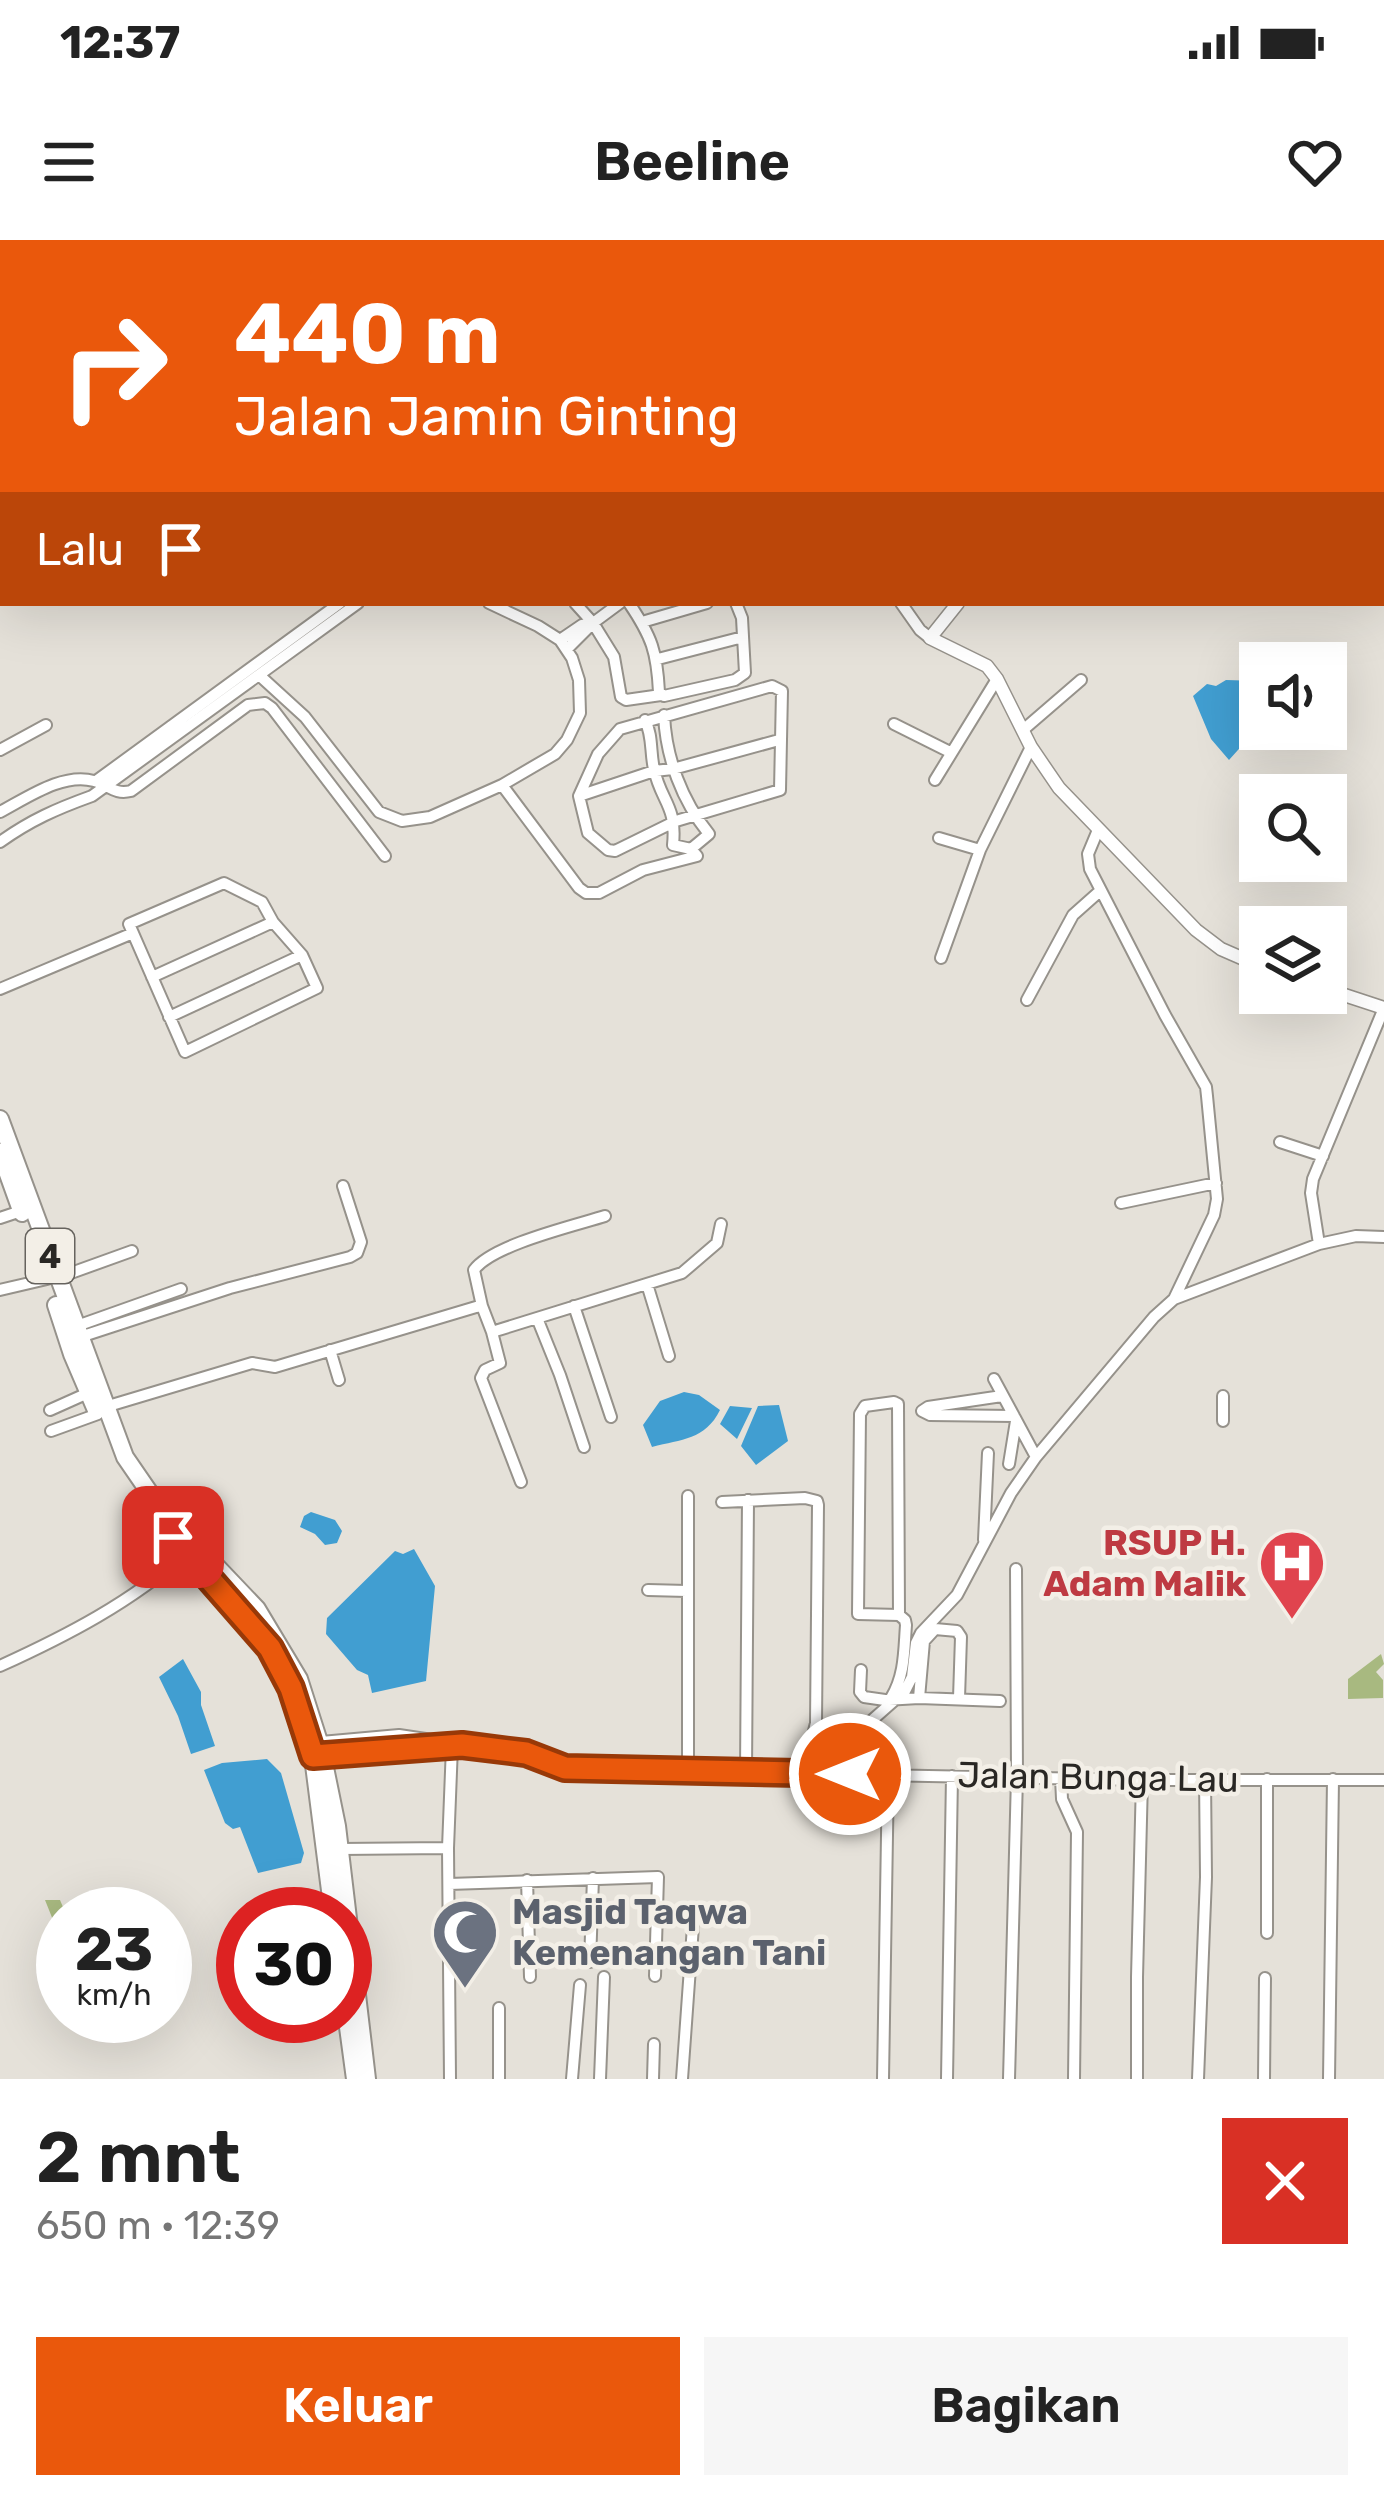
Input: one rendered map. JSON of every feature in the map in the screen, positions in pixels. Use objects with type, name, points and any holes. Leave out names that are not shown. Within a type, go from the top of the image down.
[{"type":"highway","name":"4","points":[[0,1120],[52,1279]]},
{"type":"highway","name":"4","points":[[0,1152],[73,1331],[122,1471],[146,1506],[270,1648],[291,1688],[316,1749],[330,1887]]},
{"type":"highway","name":"4","points":[[73,1331],[88,1393],[124,1457],[158,1505],[264,1619],[298,1679],[340,1849],[367,2079]]},
{"type":"highway","points":[[350,2043],[355,2079]]},
{"type":"street","points":[[0,842],[30,821],[92,796],[101,784],[336,606]]},
{"type":"street","points":[[101,784],[354,606]]},
{"type":"street","points":[[259,675],[337,756],[371,804],[389,817],[430,818],[555,754],[580,713],[582,692],[564,644],[495,606]]},
{"type":"street","points":[[578,606],[614,656],[621,698],[626,700],[741,677],[745,673],[737,606]]},
{"type":"street","points":[[564,644],[620,606]]},
{"type":"street","points":[[628,606],[642,622],[658,658],[661,695]]},
{"type":"street","points":[[903,606],[930,638],[987,666],[1059,788],[1196,930],[1239,957]]},
{"type":"street","points":[[930,638],[956,606]]},
{"type":"street","points":[[642,622],[682,607]]},
{"type":"street","points":[[658,658],[743,638]]},
{"type":"street","points":[[935,780],[997,679]]},
{"type":"street","points":[[1023,730],[1081,680]]},
{"type":"street","points":[[772,686],[782,691],[780,790],[676,821],[615,851],[608,850],[588,833],[579,796],[598,754],[620,728],[645,720],[772,686]]},
{"type":"street","points":[[0,812],[66,781],[101,784],[118,793],[131,791],[248,705],[266,703],[385,856]]},
{"type":"street","points":[[664,715],[673,769],[695,817],[709,834],[692,849]]},
{"type":"street","points":[[502,785],[586,893],[599,893],[643,870],[698,856],[692,849],[673,845],[676,821],[654,771],[645,720]]},
{"type":"street","points":[[894,724],[950,752]]},
{"type":"street","points":[[0,749],[46,725]]},
{"type":"street","points":[[579,796],[654,771],[779,740]]},
{"type":"street","points":[[941,958],[980,850],[1031,747]]},
{"type":"street","points":[[1098,830],[1088,859],[1100,891],[1205,1087],[1216,1183],[1214,1215],[1174,1299]]},
{"type":"street","points":[[939,838],[980,850]]},
{"type":"street","points":[[224,883],[262,902],[302,955],[317,988],[185,1052],[133,933],[129,924],[224,883]]},
{"type":"street","points":[[1027,1000],[1073,915],[1100,891]]},
{"type":"street","points":[[152,976],[273,922]]},
{"type":"street","points":[[0,989],[133,933]]},
{"type":"street","points":[[169,1016],[302,955]]},
{"type":"street","points":[[1319,1244],[1311,1186],[1384,1008],[1347,996]]},
{"type":"street","points":[[1280,1142],[1323,1156]]},
{"type":"street","points":[[1121,1203],[1216,1183]]},
{"type":"street","points":[[73,1331],[350,1257],[362,1242],[343,1186]]},
{"type":"street","points":[[0,1218],[21,1211]]},
{"type":"street","points":[[520,1482],[482,1378],[484,1370],[500,1363],[473,1270],[519,1244],[605,1216]]},
{"type":"street","points":[[492,1332],[687,1270],[717,1243],[722,1224]]},
{"type":"street","points":[[811,1774],[912,1677],[916,1642],[957,1595],[1011,1493],[1154,1317],[1174,1299],[1319,1244],[1356,1236],[1384,1237]]},
{"type":"street","points":[[0,1290],[52,1279],[132,1251]]},
{"type":"street","points":[[647,1284],[669,1355]]},
{"type":"street","points":[[73,1331],[181,1288]]},
{"type":"street","points":[[51,1431],[252,1363],[275,1367],[482,1306]]},
{"type":"street","points":[[574,1306],[610,1417]]},
{"type":"street","points":[[537,1318],[584,1448]]},
{"type":"street","points":[[330,1351],[339,1380]]},
{"type":"street","points":[[994,1379],[1036,1457]]},
{"type":"street","points":[[50,1410],[88,1393]]},
{"type":"street","points":[[1002,1396],[928,1407],[922,1412],[1015,1419]]},
{"type":"street","points":[[1223,1396],[1223,1421]]},
{"type":"street","points":[[894,1699],[903,1670],[905,1620],[858,1614],[860,1414],[866,1406],[893,1402],[898,1404],[899,1616]]},
{"type":"street","points":[[1009,1464],[1015,1419]]},
{"type":"street","points":[[983,1543],[988,1454]]},
{"type":"street","points":[[688,1496],[688,1770]]},
{"type":"street","points":[[722,1502],[805,1498],[818,1505],[816,1723],[792,1774]]},
{"type":"street","points":[[746,1772],[748,1500]]},
{"type":"street","points":[[0,1666],[114,1607],[189,1557]]},
{"type":"street","points":[[1009,2079],[1017,1777],[1016,1569]]},
{"type":"street","points":[[648,1590],[687,1591]]},
{"type":"street","points":[[920,1698],[924,1641],[935,1629],[960,1635],[958,1698]]},
{"type":"street","points":[[861,1670],[861,1694],[1000,1702]]},
{"type":"street","name":"Jalan Bunga Lau","points":[[316,1749],[399,1735],[526,1753],[558,1768],[1384,1780]]},
{"type":"street","points":[[450,2079],[448,1848],[455,1745]]},
{"type":"street","points":[[883,2079],[888,1774]]},
{"type":"street","points":[[947,2079],[952,1776]]},
{"type":"street","points":[[1061,1778],[1063,1798],[1078,1832],[1074,2079]]},
{"type":"street","points":[[1198,2079],[1205,1778]]},
{"type":"street","points":[[1267,1934],[1268,1779]]},
{"type":"street","points":[[1329,2079],[1334,1779]]},
{"type":"street","points":[[1137,2079],[1142,1780]]},
{"type":"street","points":[[340,1849],[448,1848]]},
{"type":"street","points":[[449,1884],[658,1877],[655,1976]]},
{"type":"street","points":[[590,1961],[593,1878]]},
{"type":"street","points":[[527,1880],[530,1978]]},
{"type":"street","points":[[682,2079],[693,1926]]},
{"type":"street","points":[[600,2079],[604,1977]]},
{"type":"street","points":[[1264,2079],[1265,1978]]},
{"type":"street","points":[[572,2079],[580,1985]]},
{"type":"street","points":[[499,2008],[499,2079]]},
{"type":"street","points":[[652,2079],[654,2044]]},
{"type":"green space","points":[[1381,1654],[1384,1664],[1376,1672],[1383,1680],[1383,1698],[1348,1699],[1348,1679]]},
{"type":"water","points":[[1239,680],[1239,749],[1229,760],[1211,739],[1193,696],[1207,684]]},
{"type":"water","points":[[684,1392],[699,1395],[720,1410],[700,1433],[652,1447],[643,1425],[660,1401]]},
{"type":"water","points":[[779,1405],[788,1441],[756,1465],[741,1446],[758,1406]]},
{"type":"water","points":[[730,1406],[752,1408],[737,1439],[720,1424]]},
{"type":"water","points":[[311,1512],[335,1520],[342,1531],[337,1543],[325,1545],[300,1527]]},
{"type":"water","points":[[414,1549],[435,1586],[426,1681],[372,1693],[368,1675],[357,1670],[326,1634],[327,1618],[395,1551],[403,1554]]},
{"type":"water","points":[[183,1659],[201,1692],[215,1746],[191,1754],[159,1677]]},
{"type":"water","points":[[267,1759],[281,1773],[304,1853],[301,1863],[258,1873],[240,1827],[233,1829],[225,1823],[204,1770],[222,1763]]},
{"type":"place","name":"RSUP H. Adam Malik","points":[[1292,1622]]},
{"type":"place","name":"Masjid Taqwa Kemenangan Tani","points":[[465,1991]]},
{"type":"route","points":[[173,1537],[270,1648],[291,1688],[313,1756],[462,1745],[526,1753],[558,1768],[850,1774]]}]
